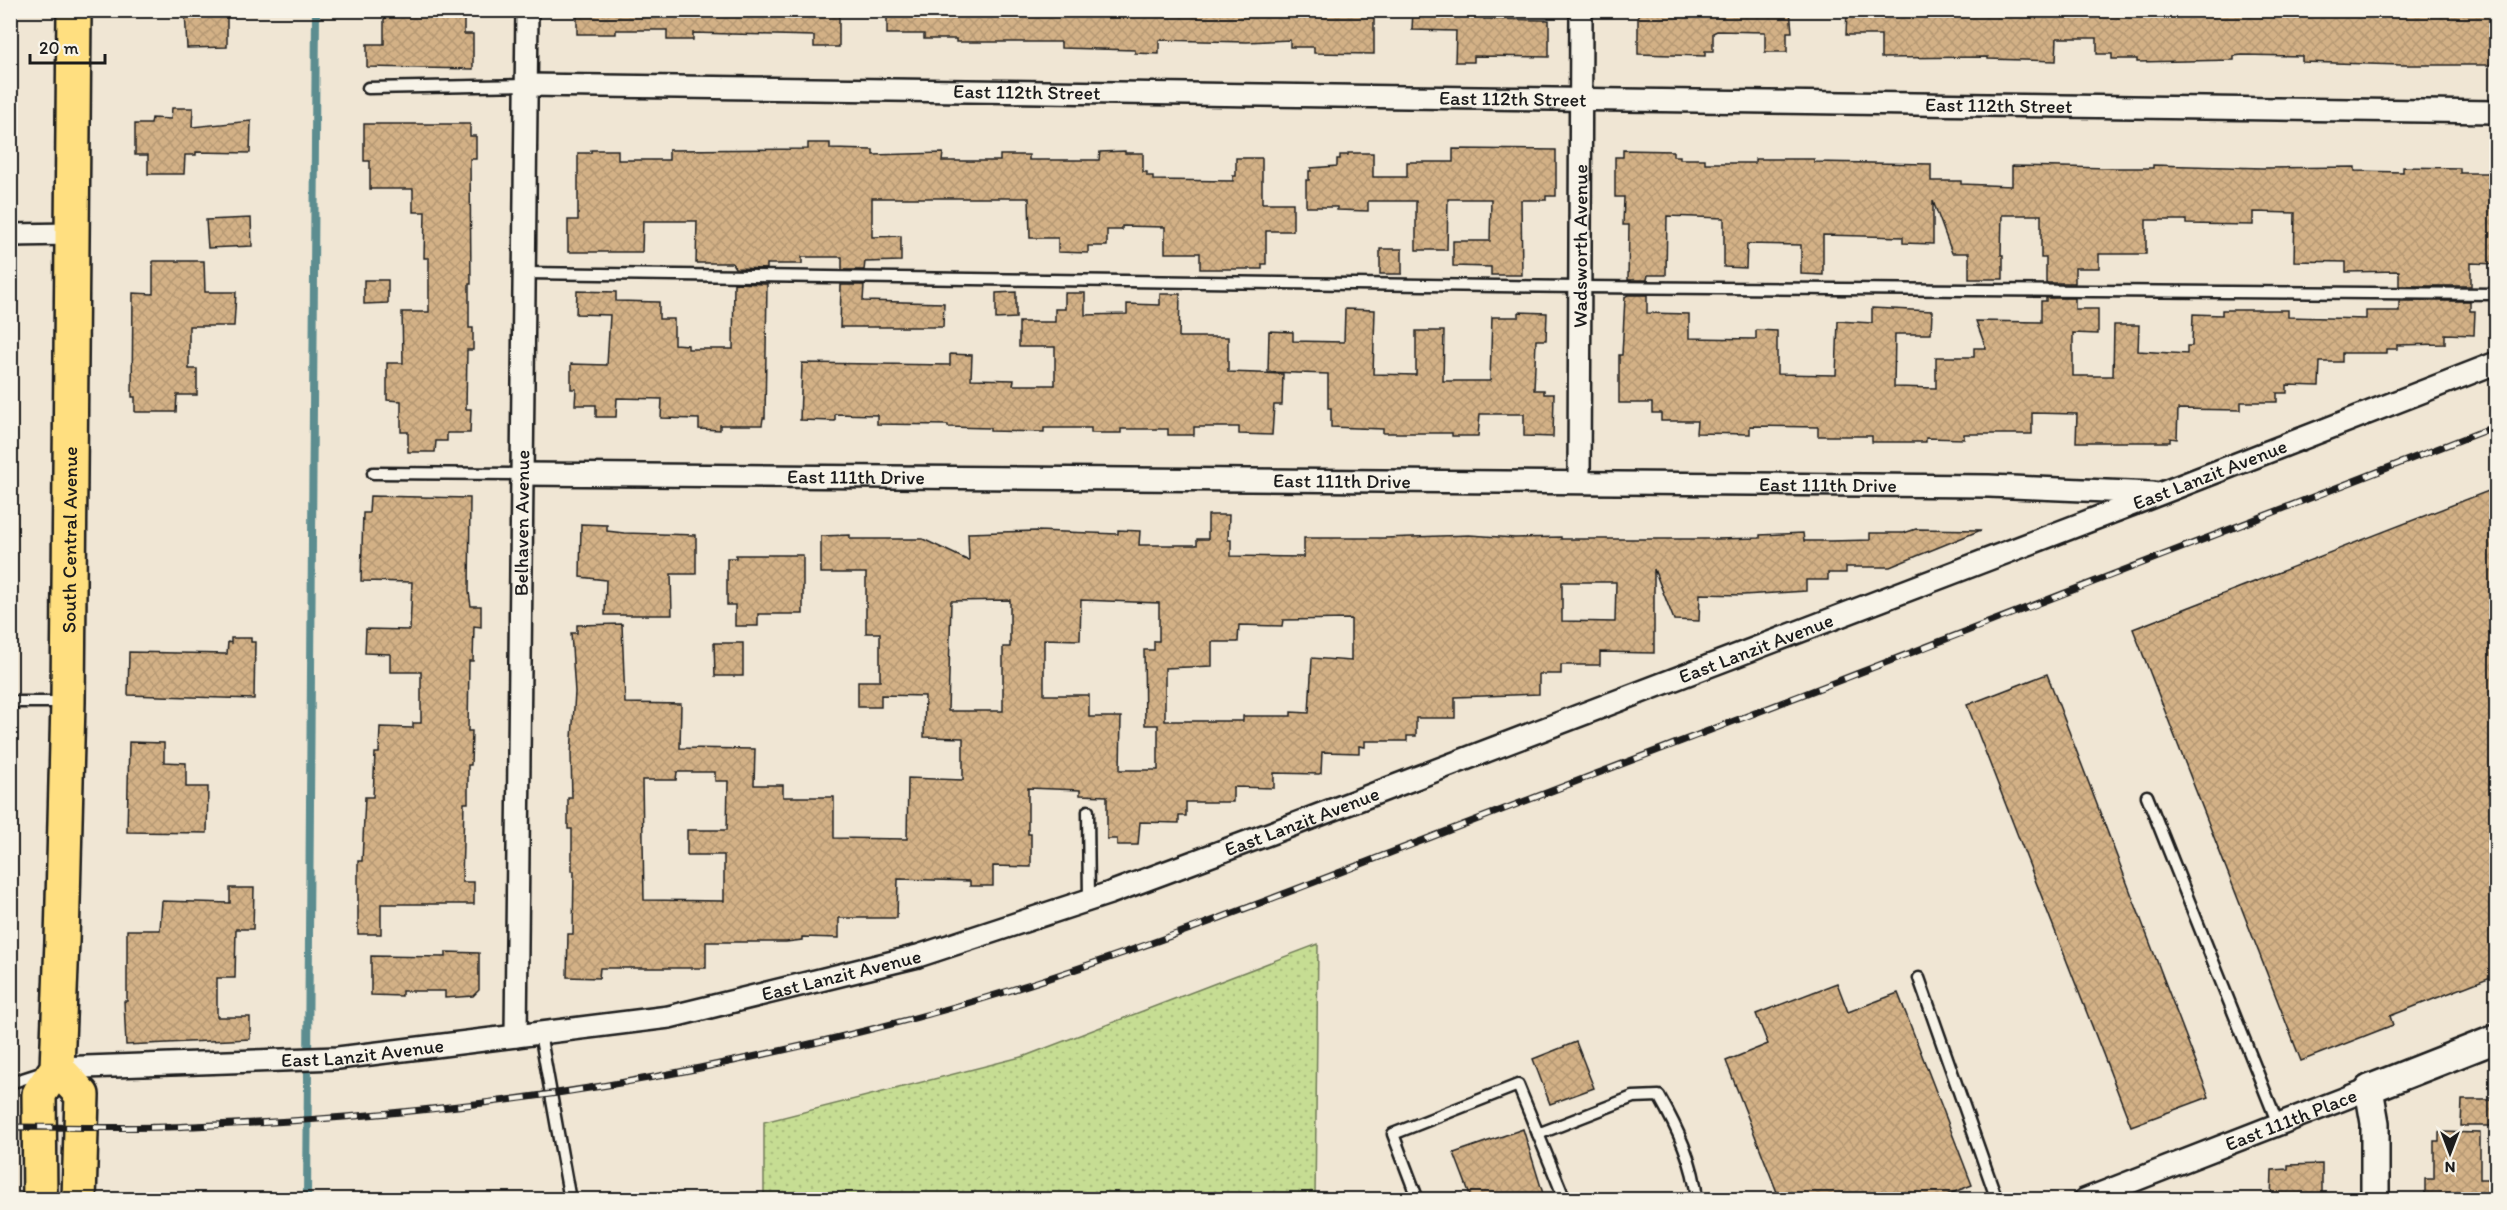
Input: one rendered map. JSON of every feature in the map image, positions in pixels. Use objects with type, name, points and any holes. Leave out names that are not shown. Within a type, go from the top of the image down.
[{"type":"main road","name":"South Central Avenue","points":[[57,1068],[68,702],[74,10]]},
{"type":"main road","points":[[40,1200],[39,1094],[57,1068],[82,1095],[79,1200]]},
{"type":"street","name":"Belhaven Avenue","points":[[516,1036],[527,10]]},
{"type":"street","name":"Wadsworth Avenue","points":[[1579,482],[1581,10]]},
{"type":"street","name":"East 112th Street","points":[[527,85],[2496,112]]},
{"type":"street","points":[[10,235],[73,234]]},
{"type":"street","name":"East Lanzit Avenue","points":[[57,1068],[338,1058],[540,1033],[680,1014],[918,956],[1089,900],[1290,826],[2496,363]]},
{"type":"street","name":"East 111th Drive","points":[[522,474],[1989,486],[2162,493]]},
{"type":"street","name":"East 111th Place","points":[[2084,1200],[2496,1039]]},
{"type":"street","points":[[2369,1089],[2375,1123],[2375,1200]]},
{"type":"lane","points":[[368,87],[527,85]]},
{"type":"lane","points":[[525,273],[1580,287],[2496,294]]},
{"type":"lane","points":[[373,473],[522,474]]},
{"type":"lane","points":[[10,702],[68,702]]},
{"type":"lane","points":[[2147,796],[2278,1124]]},
{"type":"lane","points":[[1088,811],[1089,900]]},
{"type":"lane","points":[[1919,978],[1997,1200]]},
{"type":"lane","points":[[540,1033],[570,1200]]},
{"type":"lane","points":[[10,1083],[57,1068]]},
{"type":"lane","points":[[1418,1200],[1393,1134],[1518,1085],[1565,1200]]},
{"type":"lane","points":[[1538,1134],[1633,1097],[1659,1096],[1678,1130],[1696,1188],[1697,1200]]},
{"type":"shaded area","points":[[11,282],[13,288],[11,571]]},
{"type":"green space","points":[[1318,944],[1315,1199],[764,1199],[764,1122],[1025,1056]]},
{"type":"building","points":[[185,10],[227,10],[227,47],[187,48]]},
{"type":"building","points":[[387,10],[464,10],[464,34],[473,34],[473,69],[367,67],[367,44],[384,44],[384,18],[387,18]]},
{"type":"building","points":[[577,10],[839,10],[839,47],[814,47],[814,36],[693,33],[693,40],[667,40],[667,30],[616,30],[616,34],[577,34]]},
{"type":"building","points":[[887,10],[1374,12],[1374,54],[1314,53],[1314,47],[1290,47],[1290,40],[1247,42],[1159,40],[1159,54],[1135,53],[1135,50],[1061,48],[1061,42],[956,42],[956,39],[924,39],[924,34],[887,34]]},
{"type":"building","points":[[1413,10],[1484,10],[1484,19],[1549,20],[1549,57],[1474,56],[1474,62],[1455,62],[1456,31],[1412,30]]},
{"type":"building","points":[[1638,10],[1790,10],[1792,32],[1787,32],[1787,52],[1765,52],[1765,32],[1717,31],[1713,33],[1713,51],[1705,51],[1705,56],[1638,54]]},
{"type":"building","points":[[1847,10],[2496,10],[2496,65],[2302,62],[2302,56],[2242,55],[2234,56],[2234,60],[2137,62],[2137,59],[2112,59],[2112,54],[2097,54],[2097,38],[2057,38],[2056,61],[1988,59],[1988,57],[1881,58],[1881,35],[1846,35]]},
{"type":"building","points":[[172,108],[193,108],[192,127],[251,121],[250,153],[196,152],[196,155],[185,155],[184,174],[148,174],[148,155],[135,155],[135,124],[151,124],[152,118],[171,119]]},
{"type":"building","points":[[364,124],[470,124],[470,136],[476,136],[476,159],[470,159],[469,328],[473,328],[473,350],[467,350],[466,409],[471,409],[470,433],[447,433],[447,441],[436,441],[435,452],[408,452],[408,432],[401,432],[401,401],[387,400],[387,363],[403,363],[402,312],[429,312],[429,258],[424,258],[425,212],[413,212],[413,189],[370,189],[370,161],[364,161]]},
{"type":"building","points":[[808,143],[830,143],[830,149],[873,150],[873,155],[943,153],[942,161],[1000,161],[1000,155],[1029,155],[1029,160],[1099,160],[1100,152],[1125,151],[1125,153],[1143,153],[1143,172],[1147,172],[1147,176],[1153,176],[1153,180],[1233,181],[1233,176],[1236,176],[1236,158],[1262,158],[1262,203],[1293,203],[1293,231],[1266,231],[1266,264],[1262,264],[1262,269],[1200,269],[1200,253],[1165,253],[1165,227],[1122,226],[1122,230],[1107,230],[1107,246],[1088,246],[1088,253],[1058,252],[1058,238],[1030,238],[1029,198],[872,198],[872,237],[901,236],[901,261],[865,262],[864,270],[842,270],[842,257],[802,257],[802,264],[767,264],[767,269],[735,268],[732,263],[696,263],[697,221],[643,221],[642,252],[568,252],[568,220],[578,220],[578,153],[591,153],[591,150],[618,150],[618,160],[669,160],[669,150],[808,149]]},
{"type":"building","points":[[1453,149],[1556,150],[1556,196],[1546,196],[1546,200],[1521,200],[1522,275],[1491,275],[1491,267],[1453,266],[1453,241],[1490,241],[1491,199],[1448,199],[1447,250],[1416,250],[1416,201],[1368,201],[1368,211],[1337,210],[1337,207],[1306,207],[1306,180],[1309,180],[1309,171],[1311,168],[1337,166],[1337,159],[1340,159],[1340,155],[1373,153],[1373,177],[1407,177],[1407,162],[1453,162]]},
{"type":"building","points":[[1623,150],[1673,151],[1673,156],[1680,156],[1680,159],[1705,159],[1705,163],[1755,163],[1755,159],[1814,159],[1814,162],[1931,164],[1931,181],[1961,181],[1961,184],[2012,186],[2012,166],[2355,167],[2355,171],[2403,172],[2403,167],[2460,168],[2460,173],[2496,173],[2496,264],[2471,263],[2471,286],[2399,286],[2399,271],[2346,272],[2346,262],[2294,261],[2295,213],[2253,212],[2253,225],[2186,224],[2186,220],[2146,220],[2146,254],[2099,254],[2099,268],[2075,268],[2075,283],[2046,283],[2046,258],[2041,258],[2041,215],[2002,215],[2003,279],[1969,279],[1969,253],[1952,253],[1933,201],[1933,244],[1903,243],[1903,237],[1823,235],[1823,275],[1801,274],[1801,245],[1747,244],[1746,268],[1724,267],[1724,218],[1667,216],[1666,275],[1648,275],[1647,280],[1628,280],[1629,225],[1623,225],[1624,197],[1615,197],[1615,157],[1623,157]]},
{"type":"building","points":[[251,218],[252,246],[208,248],[206,220]]},
{"type":"building","points":[[1380,249],[1402,249],[1402,274],[1380,274]]},
{"type":"building","points":[[153,261],[204,261],[205,292],[236,292],[234,326],[189,326],[189,369],[197,369],[197,395],[177,395],[176,412],[135,412],[135,397],[132,397],[133,293],[153,294]]},
{"type":"building","points":[[364,280],[388,280],[388,303],[364,304]]},
{"type":"building","points":[[734,283],[767,284],[765,418],[763,418],[762,425],[720,425],[720,430],[699,429],[699,419],[661,418],[662,399],[617,398],[616,417],[596,417],[596,405],[575,405],[576,389],[571,389],[571,364],[607,365],[610,315],[576,314],[577,291],[616,292],[616,301],[659,302],[659,319],[674,319],[674,344],[688,345],[688,349],[733,349]]},
{"type":"building","points":[[841,285],[864,285],[863,301],[944,303],[943,327],[840,327]]},
{"type":"building","points":[[1016,292],[1016,318],[996,319],[996,293]]},
{"type":"building","points":[[1065,293],[1085,293],[1085,315],[1127,314],[1127,304],[1160,305],[1160,294],[1180,294],[1179,337],[1228,337],[1228,372],[1283,374],[1282,405],[1274,405],[1272,435],[1239,434],[1239,427],[1194,427],[1194,435],[1168,435],[1168,429],[1121,429],[1121,433],[1091,433],[1091,428],[1044,428],[1044,432],[990,431],[990,428],[948,427],[948,425],[877,424],[877,415],[835,414],[835,421],[800,420],[802,363],[950,365],[950,354],[972,355],[971,379],[1014,380],[1013,385],[1055,385],[1055,347],[1019,347],[1019,322],[1055,322],[1055,309],[1065,309]]},
{"type":"building","points":[[1647,295],[1647,313],[1689,314],[1689,338],[1756,339],[1756,330],[1777,331],[1777,374],[1836,375],[1838,321],[1872,323],[1872,308],[1932,311],[1931,334],[1895,334],[1894,387],[1936,388],[1936,357],[1974,357],[1974,348],[1986,348],[1976,321],[2041,322],[2041,301],[2046,301],[2046,298],[2075,298],[2075,309],[2098,309],[2098,334],[2073,333],[2073,376],[2113,376],[2114,325],[2139,325],[2138,351],[2187,354],[2187,346],[2192,346],[2193,314],[2222,315],[2222,310],[2288,310],[2288,317],[2366,319],[2366,311],[2399,311],[2399,301],[2470,301],[2470,311],[2475,311],[2474,335],[2445,334],[2445,344],[2397,345],[2397,349],[2386,349],[2386,353],[2342,353],[2342,362],[2320,362],[2319,386],[2287,385],[2287,393],[2277,393],[2277,402],[2241,402],[2241,410],[2178,409],[2177,439],[2170,438],[2170,442],[2076,442],[2077,414],[2032,413],[2032,434],[1964,434],[1964,439],[1926,438],[1926,442],[1872,442],[1872,436],[1818,436],[1818,427],[1750,426],[1750,434],[1696,433],[1697,421],[1661,421],[1661,413],[1652,413],[1652,403],[1619,403],[1619,355],[1622,355],[1625,297]]},
{"type":"building","points":[[1345,309],[1375,310],[1373,374],[1416,375],[1416,331],[1444,331],[1443,381],[1490,381],[1492,317],[1519,317],[1519,312],[1547,313],[1546,340],[1536,340],[1534,390],[1544,390],[1544,394],[1554,394],[1553,437],[1524,436],[1524,414],[1480,414],[1478,436],[1452,436],[1452,433],[1383,433],[1383,429],[1331,427],[1331,408],[1328,408],[1328,374],[1268,372],[1269,331],[1293,332],[1293,341],[1344,342]]},
{"type":"building","points":[[2496,488],[2496,975],[2390,1016],[2393,1025],[2301,1061],[2133,629]]},
{"type":"building","points":[[370,496],[470,498],[469,592],[471,606],[481,606],[481,627],[474,626],[473,661],[469,661],[468,731],[472,731],[471,765],[468,765],[468,803],[464,803],[462,882],[474,882],[474,904],[381,904],[381,934],[358,934],[358,861],[362,861],[365,797],[373,797],[375,753],[379,753],[380,727],[413,728],[413,723],[421,723],[421,672],[390,672],[390,654],[365,653],[366,629],[410,630],[412,582],[361,581],[363,513],[369,513]]},
{"type":"building","points":[[1208,515],[1229,515],[1228,540],[1231,540],[1231,556],[1304,557],[1304,538],[1469,535],[1515,538],[1561,537],[1561,539],[1715,539],[1760,538],[1760,535],[1803,533],[1804,541],[1831,541],[1870,540],[1870,533],[1904,533],[1916,529],[1981,530],[1890,567],[1846,567],[1846,573],[1828,573],[1828,580],[1806,580],[1806,591],[1743,595],[1700,594],[1699,621],[1674,620],[1654,569],[1654,653],[1600,652],[1600,665],[1561,665],[1561,674],[1539,674],[1539,694],[1455,697],[1455,718],[1416,718],[1416,736],[1407,736],[1407,741],[1365,741],[1365,747],[1359,746],[1359,753],[1322,752],[1321,773],[1319,774],[1274,773],[1274,788],[1233,787],[1233,802],[1186,802],[1186,816],[1179,816],[1179,823],[1140,822],[1138,845],[1117,845],[1117,839],[1107,839],[1107,796],[1080,795],[1080,790],[1028,788],[1031,867],[993,866],[993,886],[970,886],[970,881],[898,879],[897,918],[839,918],[839,938],[802,937],[802,940],[786,942],[706,942],[706,968],[600,968],[599,978],[567,977],[568,934],[573,934],[574,871],[572,871],[572,829],[568,829],[568,798],[572,798],[571,754],[575,692],[571,633],[577,633],[577,625],[622,624],[625,703],[681,704],[680,748],[755,749],[754,785],[783,785],[783,797],[834,797],[834,838],[907,839],[908,778],[963,780],[963,738],[924,737],[925,696],[881,695],[881,707],[858,707],[858,681],[880,681],[880,633],[866,633],[866,573],[821,573],[821,536],[850,535],[850,539],[923,539],[969,561],[968,533],[1037,531],[1118,534],[1118,530],[1140,531],[1139,545],[1197,545],[1197,539],[1208,539]],"holes":[[[1562,582],[1616,582],[1615,622],[1562,621]],[[1010,600],[1010,647],[1003,647],[1003,711],[948,711],[951,601]],[[1081,600],[1159,603],[1159,641],[1154,641],[1154,650],[1144,650],[1145,725],[1158,725],[1158,770],[1120,770],[1121,717],[1089,717],[1089,695],[1044,695],[1044,639],[1080,640]],[[1351,619],[1351,661],[1312,658],[1309,713],[1291,712],[1291,716],[1243,716],[1243,721],[1165,721],[1165,668],[1212,666],[1212,642],[1238,642],[1239,625],[1282,626],[1283,620]],[[677,772],[715,772],[715,781],[728,781],[727,830],[687,830],[687,855],[724,855],[724,901],[644,900],[642,780],[676,780]]]},
{"type":"building","points":[[581,524],[607,525],[607,531],[624,533],[696,535],[696,574],[671,574],[672,615],[605,615],[606,580],[580,577]]},
{"type":"building","points":[[736,555],[803,555],[803,614],[758,614],[758,626],[735,626],[735,605],[727,605],[727,558],[736,558]]},
{"type":"building","points":[[231,638],[251,638],[251,642],[255,642],[254,699],[128,695],[129,652],[227,654],[228,642],[231,643]]},
{"type":"building","points":[[714,643],[743,643],[743,676],[715,676]]},
{"type":"building","points":[[2047,674],[2209,1097],[2131,1126],[1967,705]]},
{"type":"building","points":[[129,742],[164,743],[164,762],[186,763],[186,787],[208,787],[207,833],[127,832]]},
{"type":"building","points":[[230,888],[254,888],[253,929],[236,929],[235,978],[217,978],[217,1017],[250,1017],[250,1039],[126,1045],[124,1001],[127,1001],[127,930],[160,930],[162,901],[230,903]]},
{"type":"building","points":[[446,952],[479,953],[479,990],[473,996],[445,998],[445,991],[402,991],[402,996],[371,995],[371,956],[446,957]]},
{"type":"building","points":[[1837,983],[1848,1012],[1898,993],[1972,1185],[1934,1200],[1780,1200],[1726,1061],[1768,1044],[1756,1014]]},
{"type":"building","points":[[1576,1042],[1594,1088],[1550,1104],[1533,1059]]},
{"type":"building","points":[[2462,1100],[2496,1100],[2496,1126],[2461,1126]]},
{"type":"building","points":[[1523,1129],[1545,1200],[1472,1200],[1454,1153]]},
{"type":"building","points":[[2439,1132],[2480,1133],[2480,1179],[2496,1179],[2496,1200],[2425,1200],[2425,1179],[2434,1179],[2434,1141],[2439,1141]]},
{"type":"building","points":[[2322,1164],[2322,1200],[2271,1200],[2272,1170],[2288,1169],[2288,1165]]},
{"type":"waterway","points":[[307,1200],[316,10]]},
{"type":"railway","points":[[10,1127],[194,1126],[321,1119],[448,1107],[638,1080],[815,1043],[930,1014],[1070,971],[1264,902],[2496,426]]}]
